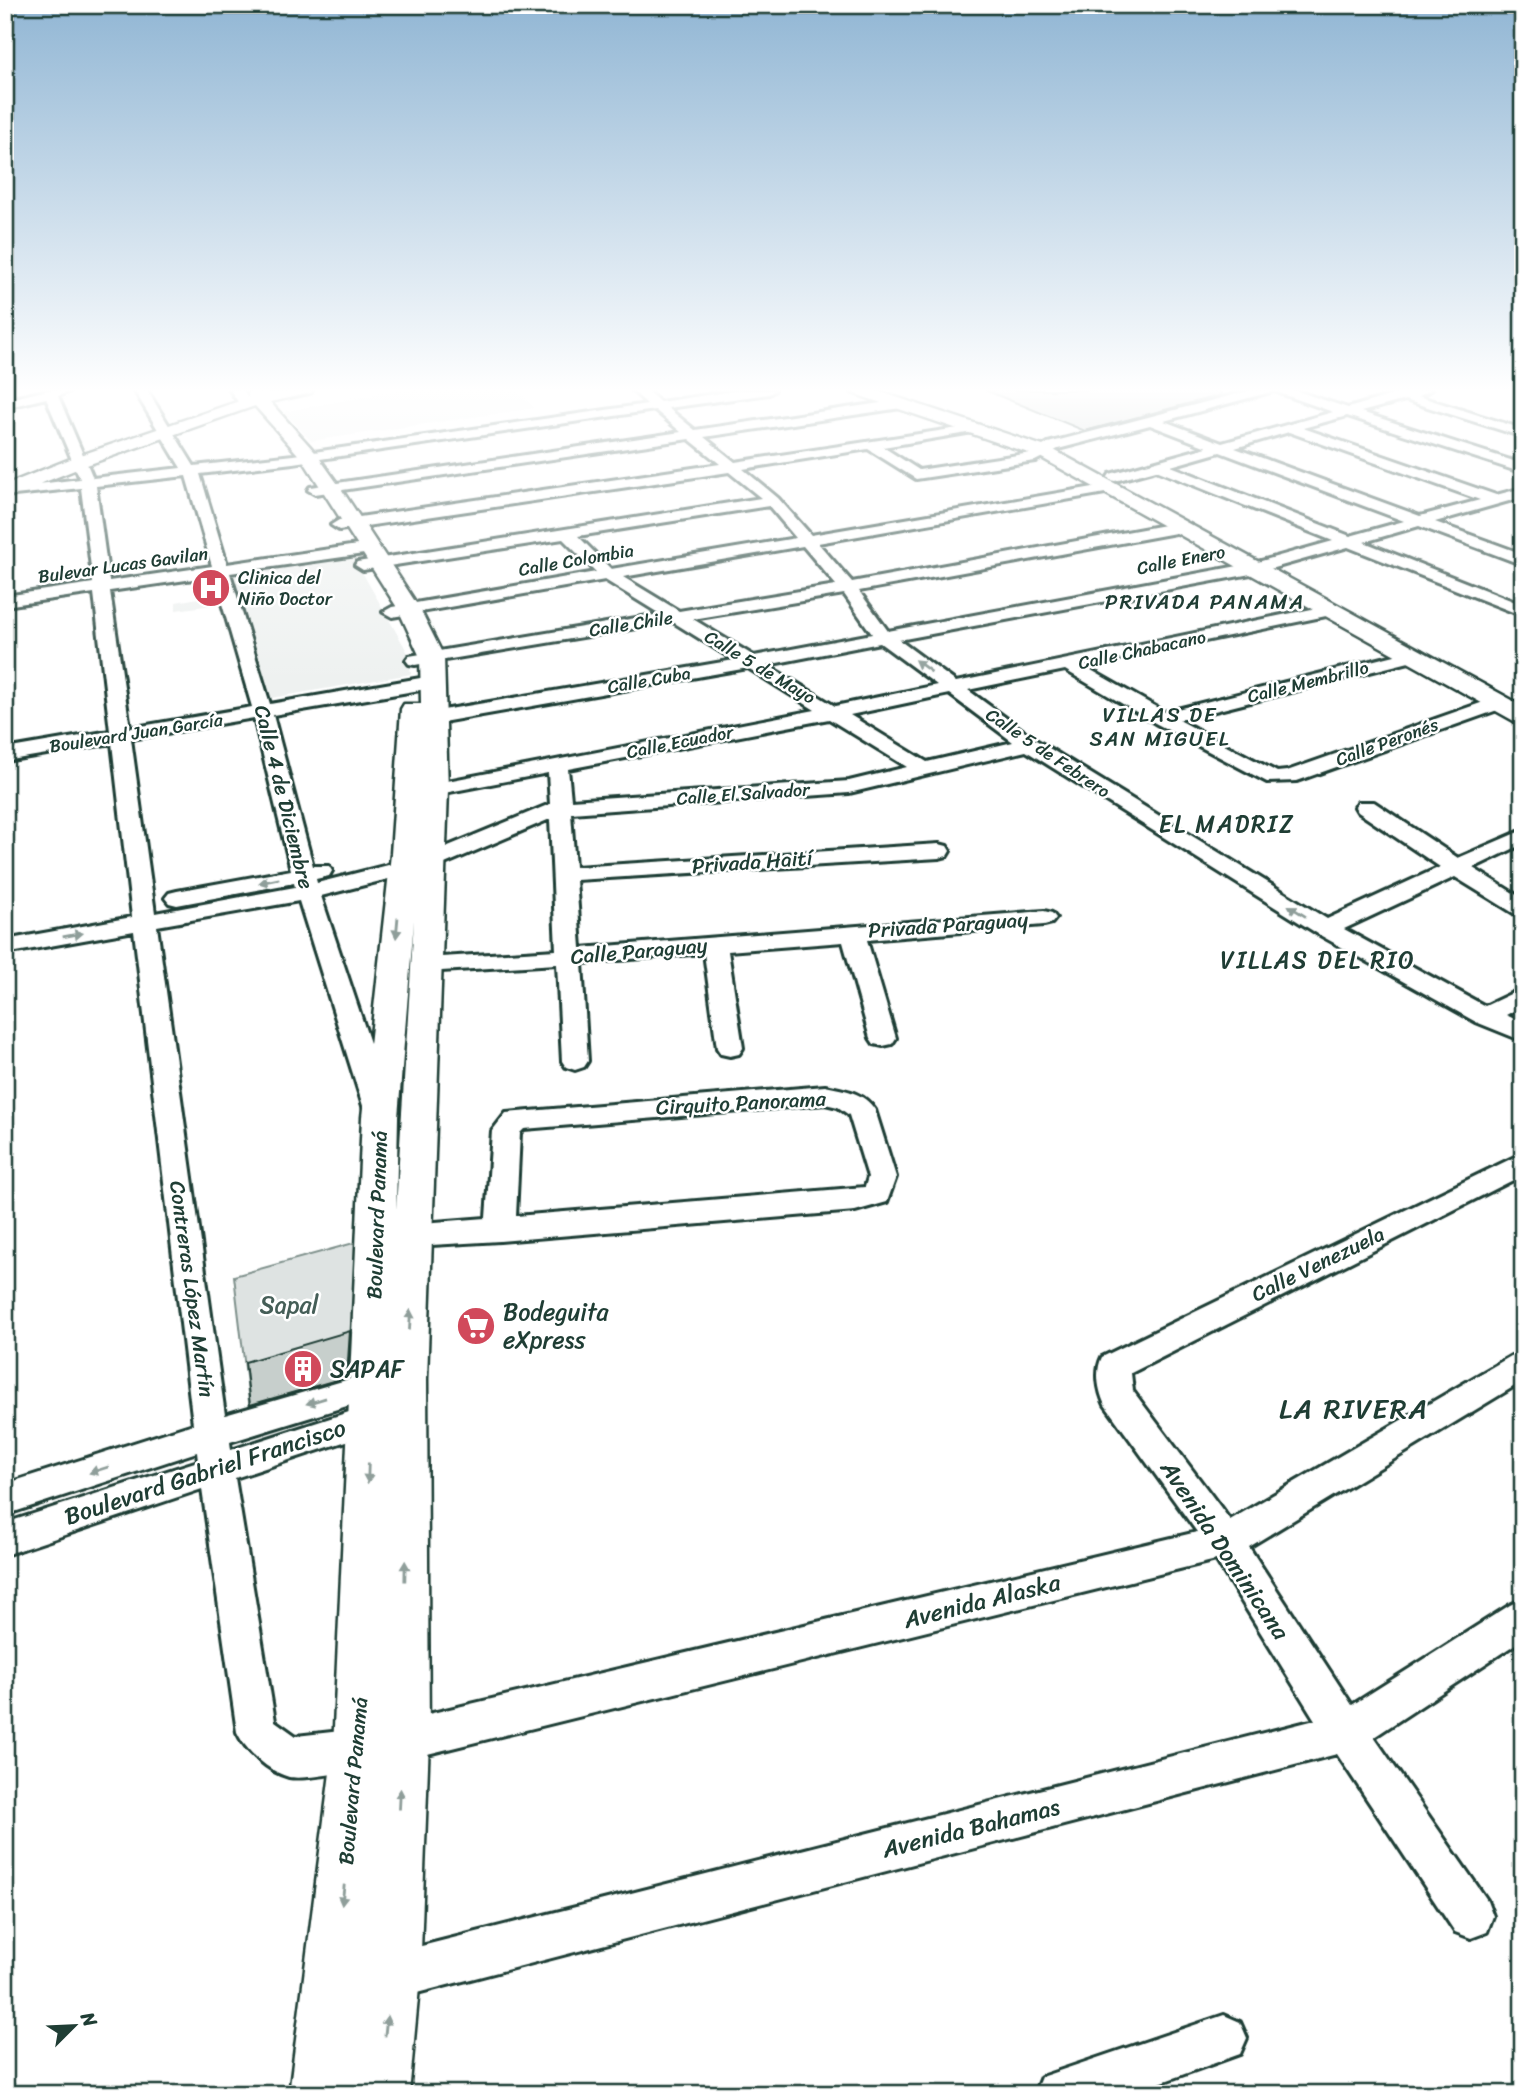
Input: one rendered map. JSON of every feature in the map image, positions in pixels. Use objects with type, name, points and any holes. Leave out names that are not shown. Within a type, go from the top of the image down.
[{"type":"street","points":[[5,494],[61,488]]},
{"type":"street","name":"Contreras López Martín","points":[[88,488],[211,1433],[257,1732],[291,1757],[359,1749]]},
{"type":"street","name":"Calle 4 de Diciembre","points":[[197,488],[261,707],[306,883],[380,1117]]},
{"type":"street","points":[[322,488],[400,611],[423,684]]},
{"type":"street","points":[[360,545],[632,488]]},
{"type":"street","name":"Calle 5 de Febrero","points":[[757,488],[773,501],[809,541],[848,588],[883,637],[1029,744],[1326,929],[1485,1016],[1523,1033]]},
{"type":"street","name":"Calle Colombia","points":[[400,611],[809,541],[1082,488]]},
{"type":"street","points":[[1122,488],[1181,527],[1263,566],[1523,700]]},
{"type":"street","points":[[1124,488],[1263,566],[1331,610],[1523,716]]},
{"type":"street","points":[[1213,488],[1523,611]]},
{"type":"street","points":[[1332,488],[1523,560]]},
{"type":"street","points":[[1461,488],[1523,510]]},
{"type":"street","name":"Calle Enero","points":[[883,637],[1263,566],[1523,492]]},
{"type":"street","points":[[360,545],[566,533],[773,501]]},
{"type":"street","points":[[848,588],[1181,527]]},
{"type":"street","name":"Calle 5 de Mayo","points":[[566,533],[607,574],[926,770]]},
{"type":"street","name":"Bulevar Lucas Gavilan","points":[[5,601],[102,583],[360,545]]},
{"type":"street","points":[[5,595],[102,583]]},
{"type":"street","name":"Calle Chile","points":[[423,684],[676,617],[848,588]]},
{"type":"street","name":"Calle Chabacano","points":[[952,687],[1331,610]]},
{"type":"street","name":"Calle Cuba","points":[[423,684],[752,662],[883,637]]},
{"type":"street","name":"Calle Membrillo","points":[[1161,719],[1415,655]]},
{"type":"street","points":[[1069,665],[1161,719],[1274,778]]},
{"type":"street","name":"Boulevard Juan García","points":[[5,743],[120,730],[423,684]]},
{"type":"street","name":"Boulevard Panamá","points":[[319,2094],[359,1749],[388,1398],[415,1234],[425,965],[426,857],[421,792],[423,684]]},
{"type":"street","name":"Calle Ecuador","points":[[421,792],[952,687]]},
{"type":"street","name":"Calle Peronés","points":[[1274,778],[1290,777],[1499,703]]},
{"type":"street","name":"Boulevard Juan García","points":[[5,755],[120,730]]},
{"type":"street","name":"Calle El Salvador","points":[[143,914],[426,857],[561,807],[849,787],[1029,744]]},
{"type":"street","points":[[558,766],[575,1061]]},
{"type":"street","points":[[1366,807],[1523,908]]},
{"type":"street","points":[[1326,929],[1523,836]]},
{"type":"street","name":"Privada Haití","points":[[565,874],[939,850]]},
{"type":"street","name":"Boulevard Panamá","points":[[379,2094],[391,1977],[403,1740],[388,1398],[377,1239],[380,1117],[426,857]]},
{"type":"street","points":[[5,928],[143,914]]},
{"type":"street","points":[[5,947],[143,914]]},
{"type":"street","name":"Privada Paraguay","points":[[853,933],[1044,918]]},
{"type":"street","points":[[853,933],[883,1038]]},
{"type":"street","name":"Calle Paraguay","points":[[425,965],[570,958],[715,943],[853,933]]},
{"type":"street","points":[[715,943],[730,1048]]},
{"type":"street","points":[[1485,1016],[1523,996]]},
{"type":"street","name":"Cirquito Panorama","points":[[415,1234],[500,1230],[855,1200],[877,1195],[882,1177],[861,1110],[847,1100],[825,1095],[516,1120],[506,1131],[500,1230]]},
{"type":"street","name":"Calle Venezuela","points":[[1114,1366],[1523,1163]]},
{"type":"street","points":[[377,1239],[415,1234]]},
{"type":"street","name":"Avenida Alaska","points":[[359,1749],[1225,1542],[1523,1365]]},
{"type":"street","name":"Avenida Dominicana","points":[[1114,1366],[1117,1395],[1225,1542],[1346,1732],[1471,1916]]},
{"type":"street","name":"Boulevard Gabriel Francisco","points":[[5,1500],[211,1433],[388,1398]]},
{"type":"street","name":"Boulevard Gabriel Francisco","points":[[5,1539],[216,1468],[388,1398]]},
{"type":"street","name":"Avenida Bahamas","points":[[332,1988],[391,1977],[1346,1732],[1523,1617]]},
{"type":"street","points":[[1058,2094],[1224,2038]]},
{"type":"shaded area","points":[[354,558],[408,653],[411,674],[271,698],[234,575]]},
{"type":"shaded area","name":"Clinica del Niño Doctor","points":[[221,575],[228,603],[176,610],[176,602],[199,598],[195,579]]},
{"type":"green space","name":"Sapal","points":[[368,1239],[361,1376],[250,1410],[234,1276]]},
{"type":"building","name":"SAPAF","points":[[350,1331],[347,1377],[250,1405],[245,1362]]},
{"type":"place","name":"Clinica del Niño Doctor","points":[[211,588]]},
{"type":"place","name":"Bodeguita eXpress","points":[[476,1326]]},
{"type":"place","name":"SAPAF","points":[[303,1369]]},
{"type":"district","name":"PRIVADA PANAMA","points":[[1205,602]]},
{"type":"district","name":"VILLAS DE SAN MIGUEL","points":[[1160,727]]},
{"type":"district","name":"EL MADRIZ","points":[[1227,824]]},
{"type":"district","name":"VILLAS DEL RIO","points":[[1318,960]]},
{"type":"district","name":"LA RIVERA","points":[[1354,1408]]}]
